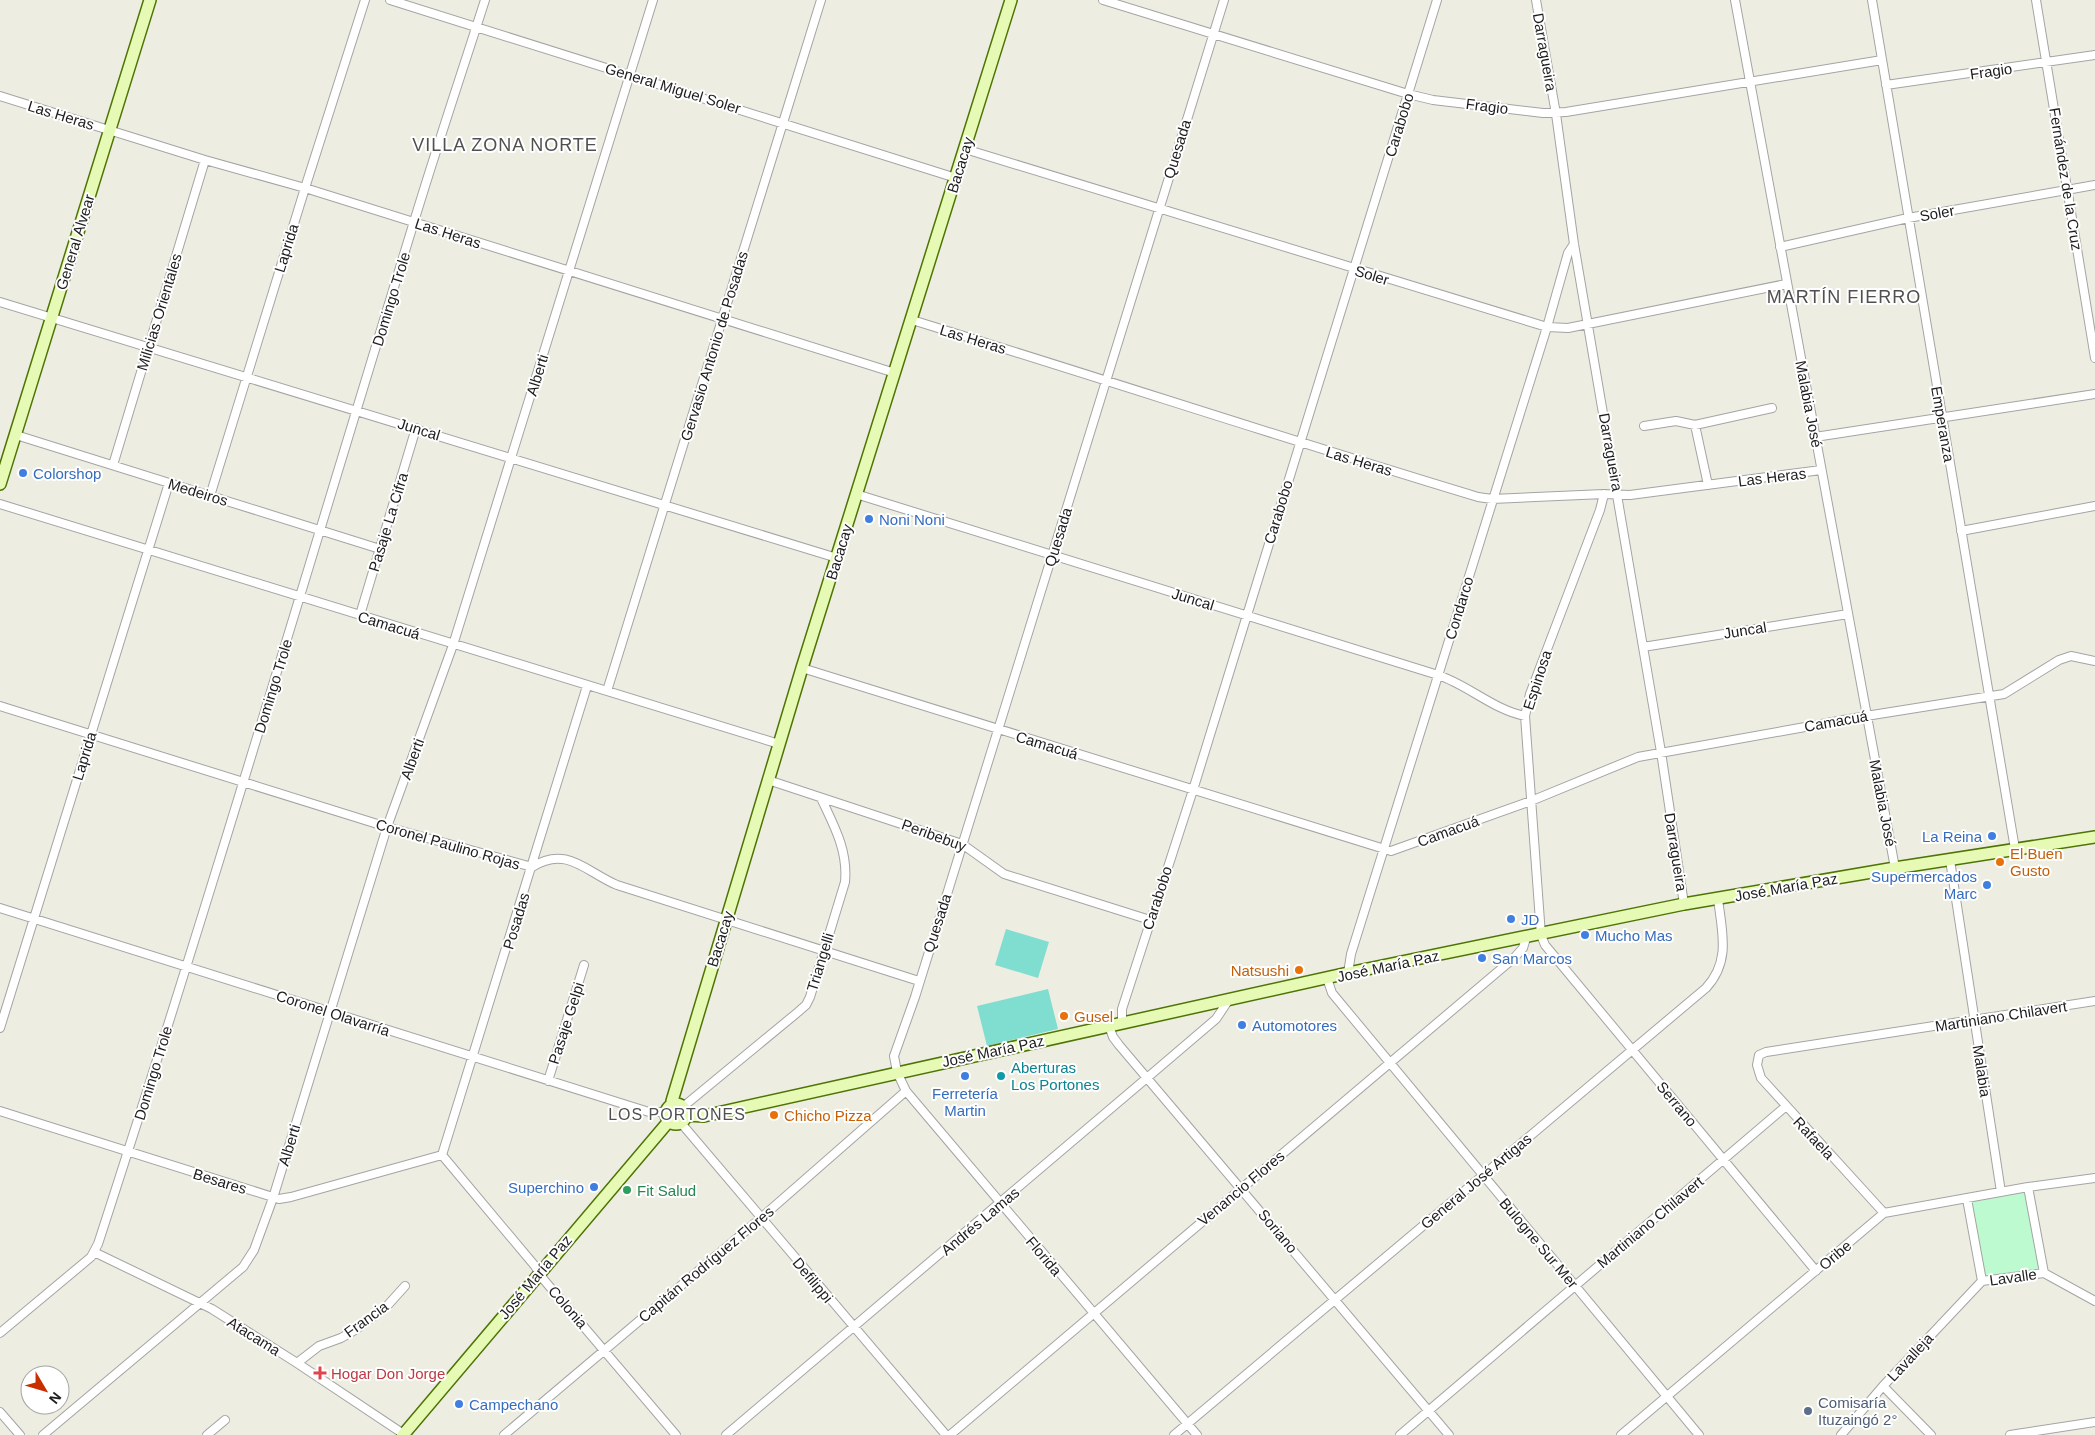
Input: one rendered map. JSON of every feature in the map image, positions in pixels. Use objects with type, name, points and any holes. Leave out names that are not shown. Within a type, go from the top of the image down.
[{"type":"street","name":"General Alvear","points":[[0,484],[150,0]]},
{"type":"street","name":"Laprida","points":[[210,496],[365,0]]},
{"type":"street","name":"General Miguel Soler","points":[[390,0],[956,178]]},
{"type":"street","name":"Domingo Trole","points":[[94,1252],[128,1152],[186,968],[301,597],[414,222],[484,0]]},
{"type":"street","name":"Alberti","points":[[43,1435],[201,1303],[249,1259],[254,1250],[273,1198],[387,827],[453,645],[653,0]]},
{"type":"street","name":"Gervasio Antonio de Posadas","points":[[607,691],[821,0]]},
{"type":"street","name":"Bacacay","points":[[676,1114],[683,1062],[725,920],[1011,0]]},
{"type":"street","name":"Fragio","points":[[1103,0],[1408,94],[1433,100],[1556,114],[1882,60]]},
{"type":"street","name":"Quesada","points":[[898,1072],[894,1056],[998,730],[1224,0]]},
{"type":"street","name":"Carabobo","points":[[1122,1024],[1122,1010],[1193,790],[1437,0]]},
{"type":"street","name":"Darragueira","points":[[1536,0],[1556,114],[1574,244],[1619,495],[1684,904]]},
{"type":"street","name":"Malabia José","points":[[1735,0],[1895,868]]},
{"type":"street","name":"Emperanza","points":[[1872,0],[2015,849]]},
{"type":"street","name":"Fernández de la Cruz","points":[[2036,0],[2095,358]]},
{"type":"street","name":"Fragio","points":[[1886,85],[2095,55]]},
{"type":"street","name":"Las Heras","points":[[0,96],[205,160],[305,188],[896,373]]},
{"type":"street","name":"Soler","points":[[965,149],[1547,327],[1568,328],[1786,284]]},
{"type":"street","name":"Milicias Orientales","points":[[113,465],[205,160]]},
{"type":"street","name":"Soler","points":[[1780,247],[1908,218],[2095,185]]},
{"type":"street","name":"Condarco","points":[[1348,973],[1351,954],[1492,499],[1547,327],[1568,254],[1574,244]]},
{"type":"street","name":"Juncal","points":[[0,302],[837,558]]},
{"type":"street","name":"Las Heras","points":[[912,320],[1478,497],[1492,499],[1604,494],[1630,495],[1821,470]]},
{"type":"street","points":[[1815,437],[2095,394]]},
{"type":"street","points":[[1644,426],[1676,421],[1695,425],[1772,408]]},
{"type":"street","points":[[1695,425],[1708,485]]},
{"type":"street","name":"Pasaje La Cifra","points":[[360,615],[416,428]]},
{"type":"street","name":"Medeiros","points":[[16,435],[380,549]]},
{"type":"street","name":"Laprida","points":[[0,1028],[169,483]]},
{"type":"street","name":"Juncal","points":[[856,494],[1438,674],[1449,678],[1510,712],[1525,716]]},
{"type":"street","name":"Espinosa","points":[[1541,935],[1525,716],[1530,694],[1600,510],[1604,494]]},
{"type":"street","name":"Camacuá","points":[[0,504],[779,744]]},
{"type":"street","points":[[1961,531],[2095,506]]},
{"type":"street","name":"Juncal","points":[[1643,647],[1848,614]]},
{"type":"street","name":"Camacuá","points":[[802,668],[1384,850],[1398,850],[1531,801],[1638,757],[1866,716],[2004,694],[2017,688],[2059,660],[2071,656],[2095,661]]},
{"type":"street","name":"Posadas","points":[[442,1155],[587,686]]},
{"type":"street","name":"Coronel Paulino Rojas","points":[[0,706],[387,827],[532,867],[548,858],[567,860],[616,885],[919,981]]},
{"type":"street","name":"Peribebuy","points":[[768,780],[962,844],[1010,876],[1150,920]]},
{"type":"street","name":"Triangelli","points":[[676,1114],[806,1005],[845,882],[847,868],[842,843],[821,798]]},
{"type":"street","name":"José María Paz","points":[[404,1435],[539,1273],[676,1114],[704,1116],[1348,973],[1541,935],[1684,904],[1895,868],[2095,837]]},
{"type":"street","name":"Malabia","points":[[1950,860],[2000,1192]]},
{"type":"street","name":"General José Artigas","points":[[1174,1435],[1714,979],[1723,959],[1724,947],[1718,899]]},
{"type":"street","name":"Coronel Olavarría","points":[[0,908],[649,1112],[676,1114]]},
{"type":"street","name":"Serrano","points":[[1541,935],[1544,945],[1816,1271]]},
{"type":"street","name":"Venancio Flores","points":[[948,1435],[1514,958],[1523,948],[1526,938]]},
{"type":"street","name":"Pasaje Gelpi","points":[[548,1080],[584,965]]},
{"type":"street","name":"Bulogne Sur Mer","points":[[1327,978],[1332,993],[1699,1435]]},
{"type":"street","name":"Andrés Lamas","points":[[726,1435],[1148,1077],[1216,1018],[1228,1001]]},
{"type":"street","name":"Martiniano Chilavert","points":[[1759,1056],[1766,1052],[2095,1001]]},
{"type":"street","name":"Soriano","points":[[1109,1026],[1113,1037],[1449,1435]]},
{"type":"street","name":"Rafaela","points":[[1759,1056],[1758,1073],[1785,1107],[1884,1213]]},
{"type":"street","name":"Florida","points":[[898,1072],[906,1091],[1197,1435]]},
{"type":"street","name":"Capitán Rodríguez Flores","points":[[504,1435],[760,1218],[906,1091]]},
{"type":"street","name":"Martiniano Chilavert","points":[[1400,1435],[1785,1107]]},
{"type":"street","name":"Besares","points":[[0,1111],[273,1198],[291,1198],[442,1155]]},
{"type":"street","name":"Defilippi","points":[[676,1114],[760,1218],[948,1435]]},
{"type":"street","name":"Colonia","points":[[442,1155],[676,1435]]},
{"type":"street","points":[[1884,1213],[2028,1187],[2095,1178]]},
{"type":"street","points":[[2028,1187],[2044,1273],[2095,1301]]},
{"type":"street","points":[[1967,1199],[1982,1281]]},
{"type":"street","name":"Oribe","points":[[1621,1435],[1884,1213]]},
{"type":"street","points":[[0,1333],[94,1252]]},
{"type":"street","name":"Atacama","points":[[94,1252],[201,1303],[297,1363],[404,1435]]},
{"type":"street","name":"Lavalle","points":[[1982,1281],[2044,1273]]},
{"type":"street","name":"Lavalleja","points":[[1841,1435],[1883,1386],[1982,1281]]},
{"type":"street","name":"Francia","points":[[297,1363],[318,1346],[342,1338],[355,1330],[388,1306],[405,1286]]},
{"type":"street","points":[[1883,1386],[1931,1435]]},
{"type":"street","points":[[0,1412],[20,1435]]},
{"type":"street","points":[[207,1435],[225,1420]]},
{"type":"street","points":[[2010,1435],[2095,1422]]},
{"type":"green space","points":[[2028,1187],[2044,1273],[1982,1281],[1967,1199]]},
{"type":"shaded area","points":[[1006,929],[1049,942],[1038,978],[995,965]]},
{"type":"shaded area","points":[[1048,989],[1058,1029],[987,1046],[977,1006]]},
{"type":"place","name":"Colorshop","points":[[23,473]]},
{"type":"place","name":"Noni Noni","points":[[869,519]]},
{"type":"place","name":"La Reina","points":[[1992,836]]},
{"type":"place","name":"El Buen Gusto","points":[[2000,862]]},
{"type":"place","name":"Supermercados Marc","points":[[1987,885]]},
{"type":"place","name":"JD","points":[[1511,919]]},
{"type":"place","name":"Mucho Mas","points":[[1585,935]]},
{"type":"place","name":"San Marcos","points":[[1482,958]]},
{"type":"place","name":"Natsushi","points":[[1299,970]]},
{"type":"place","name":"Gusel","points":[[1064,1016]]},
{"type":"place","name":"Automotores","points":[[1242,1025]]},
{"type":"place","name":"Ferretería Martin","points":[[965,1076]]},
{"type":"place","name":"Aberturas Los Portones","points":[[1001,1076]]},
{"type":"place","name":"Chicho Pizza","points":[[774,1115]]},
{"type":"place","name":"Superchino","points":[[594,1187]]},
{"type":"place","name":"Fit Salud","points":[[627,1190]]},
{"type":"place","name":"Hogar Don Jorge","points":[[320,1373]]},
{"type":"place","name":"Campechano","points":[[459,1404]]},
{"type":"place","name":"Comisaría Ituzaingó 2°","points":[[1808,1411]]},
{"type":"district","name":"VILLA ZONA NORTE","points":[[505,145]]},
{"type":"district","name":"MARTÍN FIERRO","points":[[1844,297]]},
{"type":"district","name":"LOS PORTONES","points":[[677,1114]]}]
